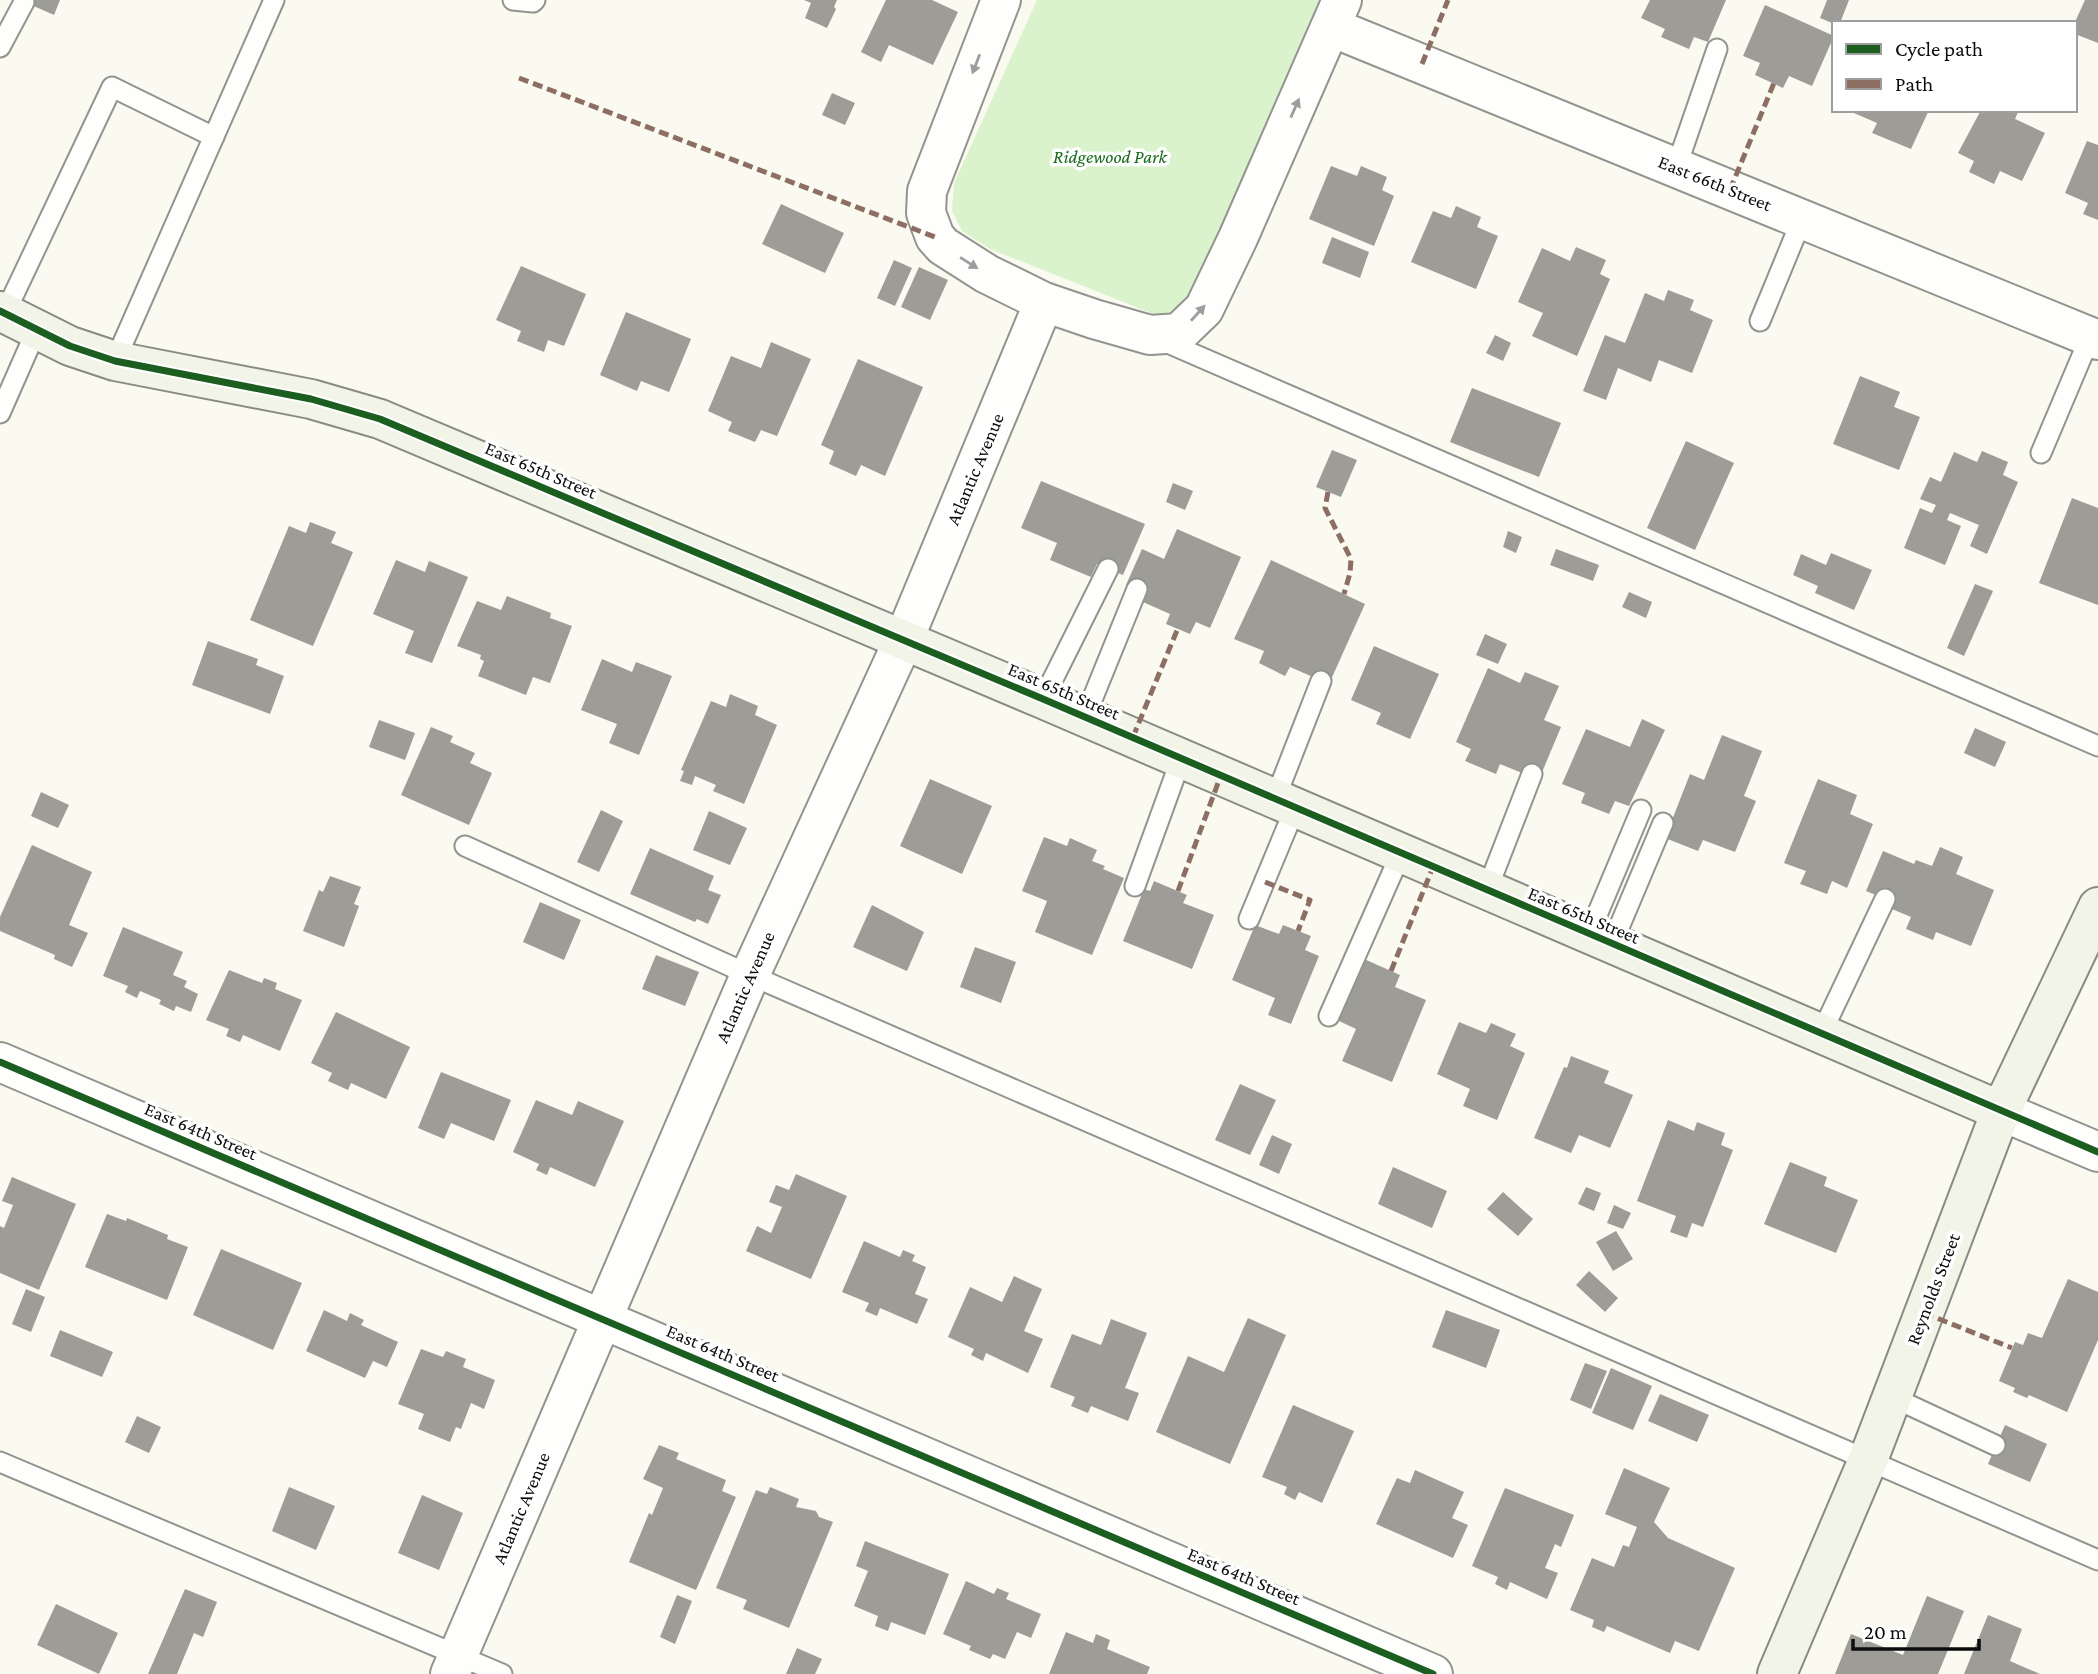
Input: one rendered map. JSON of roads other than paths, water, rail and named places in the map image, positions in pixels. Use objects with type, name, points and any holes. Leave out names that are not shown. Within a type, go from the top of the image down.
[{"type":"street","points":[[1001,0],[927,191],[926,213],[935,237],[943,246],[987,274],[1044,302],[1150,335],[1179,333],[1204,310],[1337,14]]},
{"type":"street","name":"East 66th Street","points":[[1337,14],[1676,168],[2094,339]]},
{"type":"street","name":"Atlantic Avenue","points":[[454,1665],[750,975],[904,639],[1044,302]]},
{"type":"street","name":"East 65th Street","points":[[14,318],[70,346],[115,361],[311,399],[380,419],[904,639],[2098,1152]]},
{"type":"street","name":"Reynolds Street","points":[[1777,1674],[1868,1460],[2001,1111],[2098,906]]},
{"type":"street","name":"East 64th Street","points":[[0,1062],[1433,1674]]},
{"type":"lane","points":[[115,361],[274,0]]},
{"type":"lane","points":[[513,0],[536,0]]},
{"type":"lane","points":[[0,47],[24,2]]},
{"type":"lane","points":[[1676,168],[1717,50]]},
{"type":"lane","points":[[0,413],[14,318],[113,87],[214,137]]},
{"type":"lane","points":[[1760,321],[1802,219]]},
{"type":"lane","points":[[1150,335],[2098,746]]},
{"type":"lane","points":[[2041,453],[2094,339]]},
{"type":"lane","points":[[1043,699],[1108,569]]},
{"type":"lane","points":[[1085,717],[1137,589]]},
{"type":"lane","points":[[1250,919],[1321,681]]},
{"type":"lane","points":[[1135,886],[1181,759]]},
{"type":"lane","points":[[1487,890],[1532,774]]},
{"type":"lane","points":[[1600,939],[1641,810]]},
{"type":"lane","points":[[1600,939],[1663,822]]},
{"type":"lane","points":[[466,846],[750,975],[2098,1560]]},
{"type":"lane","points":[[1329,1016],[1401,853]]},
{"type":"lane","points":[[1821,1034],[1885,899]]},
{"type":"lane","points":[[1892,1397],[1996,1445]]},
{"type":"lane","points":[[0,1462],[454,1665],[502,1674]]},
{"type":"park label","name":"Ridgewood Park","points":[[1110,156]]}]
